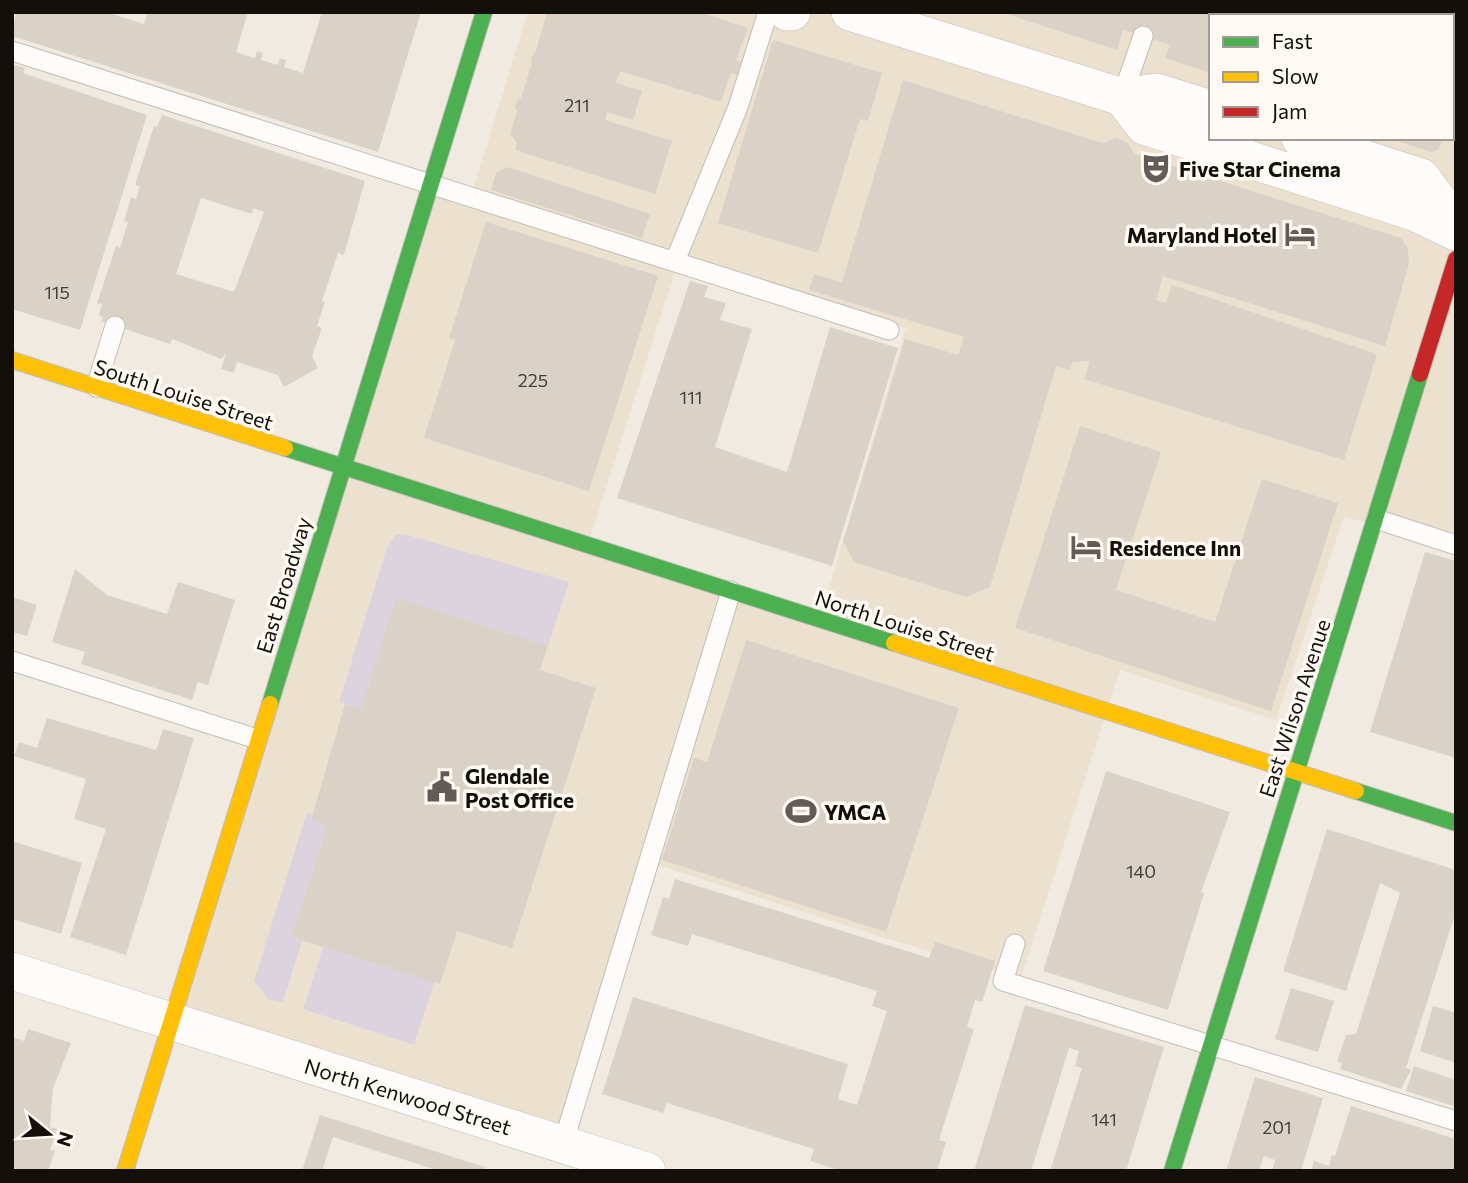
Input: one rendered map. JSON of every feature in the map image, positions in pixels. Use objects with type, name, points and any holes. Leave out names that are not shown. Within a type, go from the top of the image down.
[{"type":"street","name":"East Broadway","points":[[125,1171],[484,12]]},
{"type":"street","points":[[850,12],[1122,97],[1156,92],[1209,108]]},
{"type":"street","points":[[1122,97],[1144,126],[1414,212],[1456,232]]},
{"type":"street","points":[[1306,140],[1421,177],[1456,225]]},
{"type":"street","name":"East Wilson Avenue","points":[[1172,1171],[1456,259]]},
{"type":"street","name":"South Louise Street","points":[[12,360],[342,467]]},
{"type":"street","name":"North Louise Street","points":[[342,467],[1456,823]]},
{"type":"street","name":"North Kenwood Street","points":[[12,971],[647,1171]]},
{"type":"lane","points":[[675,261],[738,107],[768,12]]},
{"type":"lane","points":[[1122,97],[1143,36]]},
{"type":"lane","points":[[12,51],[889,330]]},
{"type":"lane","points":[[96,387],[115,326]]},
{"type":"lane","points":[[1376,519],[1456,545]]},
{"type":"lane","points":[[563,1143],[732,591]]},
{"type":"lane","points":[[12,661],[257,739]]},
{"type":"lane","points":[[1015,944],[1003,981],[1212,1043],[1456,1121]]},
{"type":"shaded area","points":[[528,12],[1456,12],[1456,551],[1344,516],[1276,720],[1120,670],[1021,978],[888,939],[652,863],[553,1159],[175,1018],[439,178],[473,189]],"holes":[[[680,256],[906,328],[822,611],[589,541]]]},
{"type":"shaded area","points":[[404,534],[569,582],[548,646],[396,598],[361,709],[339,702],[387,547],[395,535]]},
{"type":"shaded area","points":[[307,812],[312,814],[311,820],[327,825],[292,937],[302,941],[283,1002],[268,999],[254,981]]},
{"type":"shaded area","points":[[323,947],[434,982],[414,1045],[303,1009]]},
{"type":"building","points":[[16,12],[106,12],[144,24],[148,12],[248,12],[236,52],[255,58],[257,51],[263,53],[261,60],[278,65],[280,58],[286,60],[284,67],[303,73],[322,12],[421,12],[378,152],[12,36]]},
{"type":"building","points":[[547,12],[700,12],[748,28],[736,60],[745,63],[741,76],[731,73],[721,102],[620,71],[616,83],[642,91],[633,120],[607,112],[605,120],[672,141],[655,194],[515,150],[517,143],[510,134],[517,111],[515,108],[517,100],[521,99],[532,62],[530,59],[536,51]]},
{"type":"building","points":[[1001,12],[1287,12],[1209,14],[1209,72],[1165,58],[1170,45],[1123,30],[1117,50]]},
{"type":"building","points":[[1456,12],[1454,106],[1454,14],[1322,14]]},
{"type":"building","points":[[773,40],[882,73],[868,121],[860,119],[818,253],[718,223]]},
{"type":"building","points":[[12,64],[25,68],[23,73],[147,115],[80,330],[12,309]]},
{"type":"building","points":[[903,80],[1102,143],[1117,138],[1127,142],[1135,154],[1401,238],[1408,249],[1409,264],[1385,346],[1163,276],[1156,300],[1166,303],[1172,285],[1377,354],[1344,460],[1084,379],[1090,361],[1073,362],[1069,370],[1056,366],[990,587],[966,597],[854,562],[843,541],[905,339],[958,355],[964,337],[809,290],[814,274],[842,282]]},
{"type":"building","points":[[162,115],[365,181],[344,255],[338,253],[322,301],[325,302],[317,326],[322,328],[312,356],[318,368],[284,387],[278,375],[237,362],[234,373],[221,369],[226,353],[221,359],[172,339],[170,344],[101,321],[103,317],[99,315],[102,304],[97,303],[116,246],[120,248],[128,222],[124,221],[131,197],[136,199],[140,186],[135,185],[154,126],[157,127]],"holes":[[[201,198],[252,214],[253,208],[264,212],[234,292],[176,274]]]},
{"type":"building","points":[[1395,140],[1443,140],[1438,150],[1430,152]]},
{"type":"building","points":[[508,167],[650,214],[642,238],[491,190],[496,173]]},
{"type":"building","points":[[486,222],[658,276],[589,491],[424,438],[455,340],[449,338]]},
{"type":"building","points":[[690,281],[708,286],[704,297],[726,303],[720,320],[752,329],[715,447],[787,472],[830,327],[898,348],[832,566],[617,498]]},
{"type":"building","name":"Residence Inn","points":[[1080,426],[1161,452],[1116,590],[1215,622],[1262,479],[1338,503],[1271,711],[1015,628]]},
{"type":"building","points":[[1425,552],[1456,561],[1456,758],[1370,732]]},
{"type":"building","points":[[75,569],[107,595],[167,614],[178,582],[235,600],[208,685],[198,682],[192,700],[81,664],[85,652],[52,642]]},
{"type":"building","points":[[12,597],[37,605],[27,636],[12,632]]},
{"type":"building","name":"Glendale Post Office","points":[[396,598],[548,646],[540,670],[596,688],[512,948],[457,931],[440,984],[292,937],[327,825],[311,820],[345,704],[361,709]]},
{"type":"building","name":"YMCA","points":[[746,640],[959,708],[886,932],[662,860],[694,758],[707,762]]},
{"type":"building","points":[[47,718],[156,750],[163,729],[194,738],[126,955],[70,937],[106,829],[74,819],[86,779],[14,756],[19,742],[37,748]]},
{"type":"building","points":[[1106,771],[1230,812],[1201,892],[1204,893],[1168,1010],[1043,971]]},
{"type":"building","points":[[1327,829],[1456,870],[1456,911],[1406,1068],[1411,1070],[1401,1089],[1340,1069],[1342,1063],[1337,1062],[1346,1035],[1356,1034],[1400,893],[1380,883],[1346,991],[1283,971]]},
{"type":"building","points":[[12,841],[82,863],[61,934],[12,919]]},
{"type":"building","points":[[675,879],[929,958],[935,942],[995,961],[982,1002],[975,1000],[967,1027],[974,1029],[939,1140],[946,1142],[937,1171],[841,1171],[810,1161],[814,1149],[667,1103],[663,1113],[602,1094],[633,997],[848,1064],[838,1099],[857,1105],[887,1011],[872,1006],[877,991],[692,934],[688,946],[651,935],[663,897],[669,899]]},
{"type":"building","points":[[1291,988],[1334,1001],[1318,1052],[1275,1039]]},
{"type":"building","points":[[1025,1005],[1164,1047],[1126,1171],[1050,1171],[1082,1068],[1075,1066],[1079,1051],[1069,1048],[1031,1171],[974,1171]]},
{"type":"building","points":[[1433,1006],[1456,1013],[1456,1063],[1420,1051]]},
{"type":"building","points":[[28,1029],[71,1043],[53,1088],[50,1127],[57,1129],[50,1150],[55,1151],[48,1171],[12,1171],[12,1037],[24,1041]]},
{"type":"building","points":[[1414,1066],[1456,1080],[1456,1107],[1406,1091]]},
{"type":"building","points":[[1255,1077],[1323,1098],[1301,1171],[1272,1171],[1275,1160],[1264,1156],[1259,1171],[1226,1171]]},
{"type":"building","points":[[1351,1106],[1456,1139],[1456,1171],[1311,1171],[1314,1161],[1329,1166],[1332,1155],[1335,1156]]},
{"type":"building","points":[[320,1115],[485,1167],[484,1171],[440,1171],[333,1137],[322,1171],[302,1171]]},
{"type":"traffic: fast","points":[[270,704],[484,12]]},
{"type":"traffic: fast","points":[[1172,1171],[1420,374]]},
{"type":"traffic: fast","points":[[285,448],[894,643]]},
{"type":"traffic: fast","points":[[1356,791],[1456,823]]},
{"type":"traffic: slow","points":[[12,360],[285,448]]},
{"type":"traffic: slow","points":[[894,643],[1356,791]]},
{"type":"traffic: slow","points":[[125,1171],[270,704]]},
{"type":"traffic: jam","points":[[1420,374],[1456,259]]},
{"type":"place","name":"Five Star Cinema","points":[[1156,168]]},
{"type":"place","name":"Maryland Hotel","points":[[1300,234]]},
{"type":"place","name":"Residence Inn","points":[[1086,547]]},
{"type":"place","name":"Glendale Post Office","points":[[442,787]]},
{"type":"place","name":"YMCA","points":[[801,811]]}]
